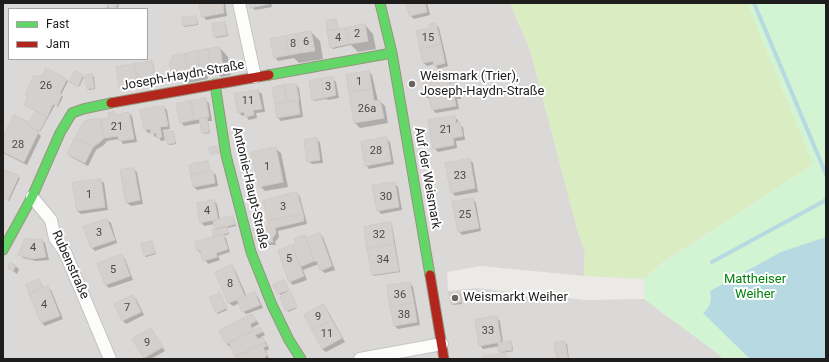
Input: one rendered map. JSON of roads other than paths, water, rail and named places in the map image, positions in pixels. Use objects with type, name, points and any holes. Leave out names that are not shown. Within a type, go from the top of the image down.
[{"type":"street","points":[[239,3],[255,77]]},
{"type":"street","name":"Auf der Weismark","points":[[380,3],[392,53],[415,180],[444,359]]},
{"type":"street","name":"Joseph-Haydn-Straße","points":[[32,197],[60,133],[72,113],[82,109],[392,53]]},
{"type":"street","name":"Antonie-Haupt-Straße","points":[[215,84],[226,155],[251,252],[272,305],[289,340],[301,359]]},
{"type":"street","points":[[3,250],[32,197]]},
{"type":"street","name":"Rubenstraße","points":[[32,197],[51,220],[55,238],[65,252],[107,358]]},
{"type":"street","points":[[360,359],[442,344]]},
{"type":"water","points":[[826,237],[826,359],[750,359],[703,313],[708,308],[710,303],[710,291],[781,252]]},
{"type":"waterway","points":[[754,3],[826,174]]},
{"type":"waterway","points":[[712,262],[826,200]]},
{"type":"place","name":"Weismark (Trier), Joseph-Haydn-Straße","points":[[412,84]]},
{"type":"place","name":"Weismarkt Weiher","points":[[455,298]]},
{"type":"park label","name":"Mattheiser Weiher","points":[[755,288]]}]
